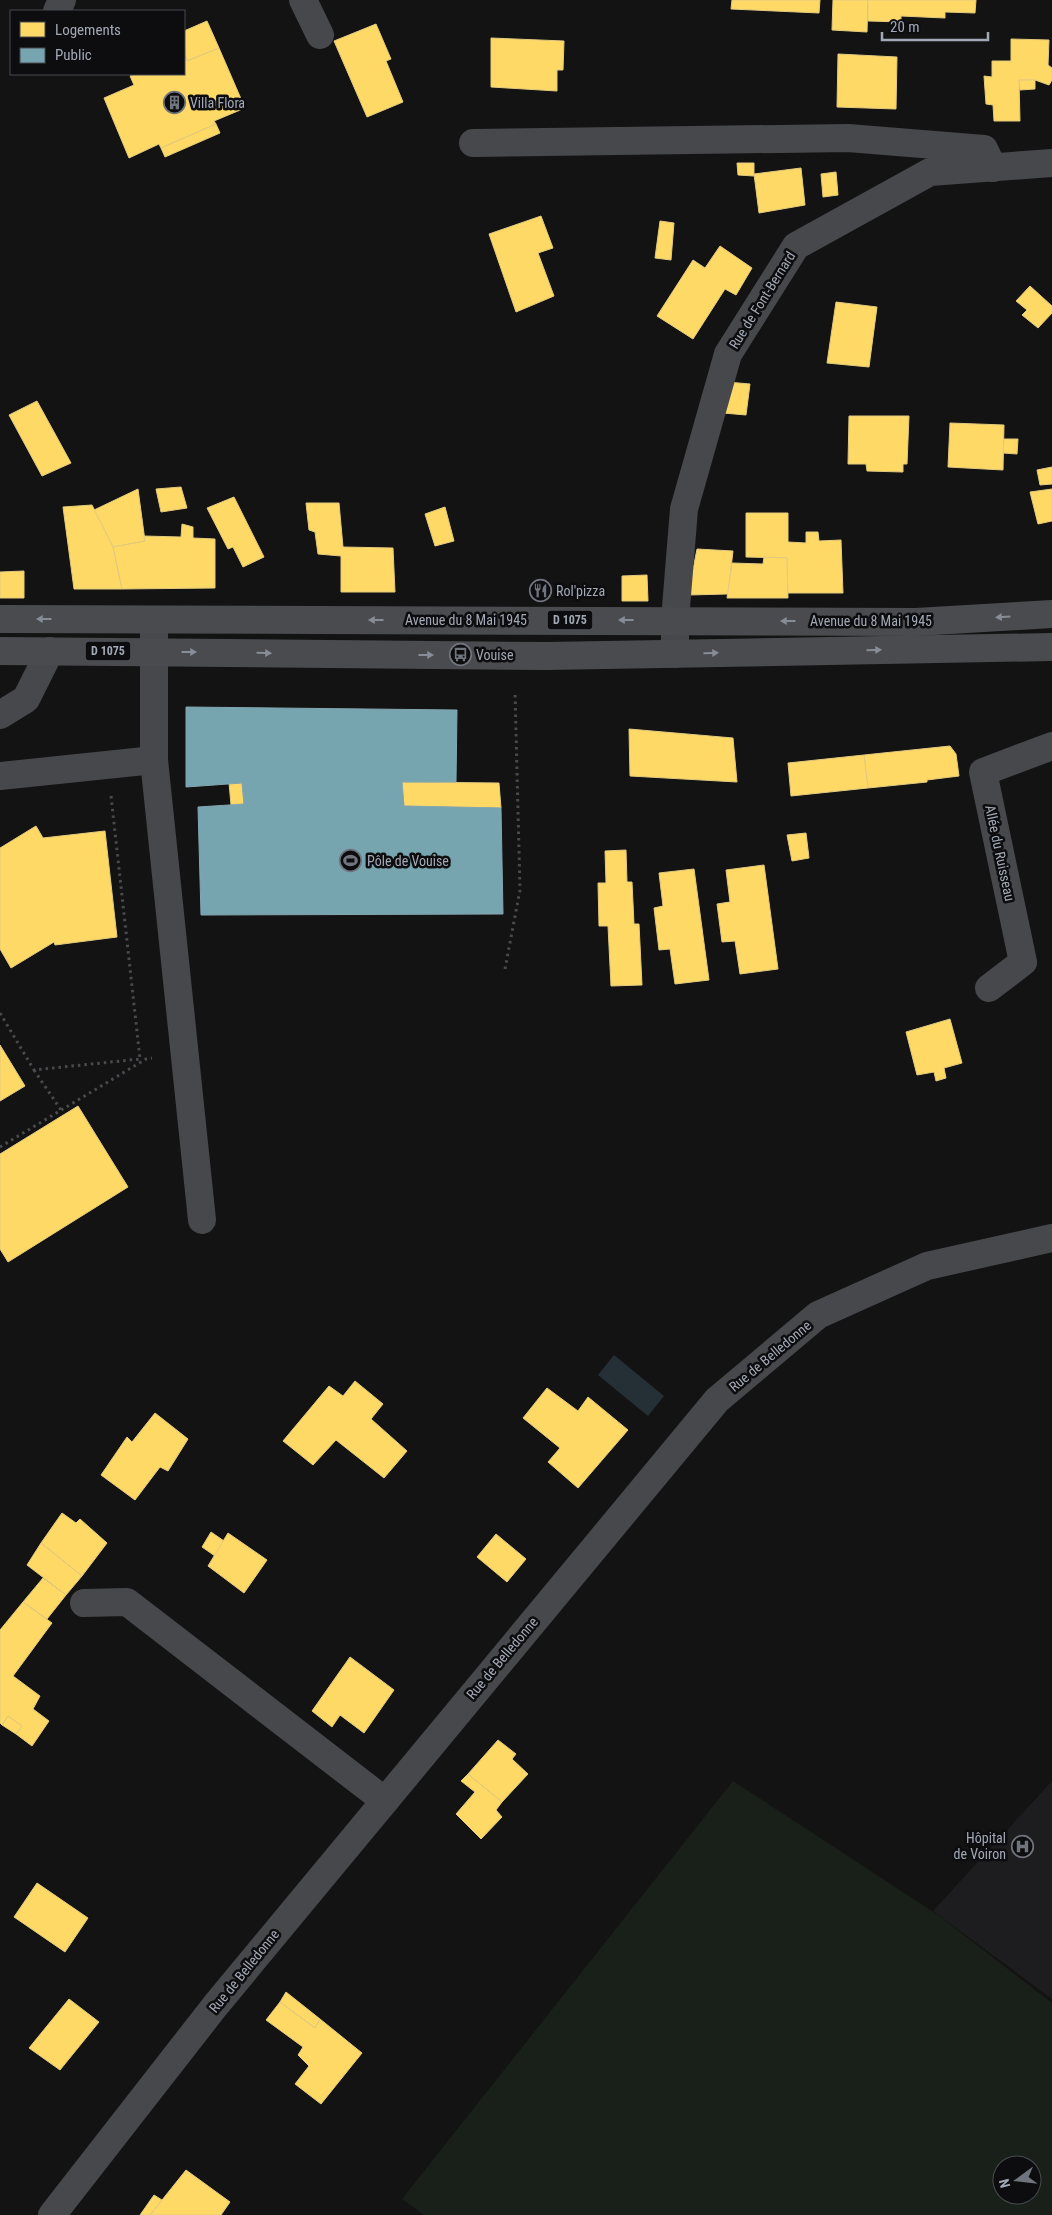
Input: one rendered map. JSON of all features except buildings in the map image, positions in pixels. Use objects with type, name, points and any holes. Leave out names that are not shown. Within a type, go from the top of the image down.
[{"type":"main road","name":"Avenue du 8 Mai 1945","points":[[0,619],[916,622],[1052,614]]},
{"type":"main road","name":"Avenue du 8 Mai 1945","points":[[0,650],[547,656],[1052,648]]},
{"type":"street","points":[[303,0],[320,35]]},
{"type":"street","points":[[473,143],[848,138],[984,149],[993,168]]},
{"type":"street","name":"Rue de Font-Bernard","points":[[675,654],[684,509],[728,354],[796,246],[930,172],[1052,163]]},
{"type":"street","points":[[154,620],[154,760],[202,1220]]},
{"type":"street","points":[[0,715],[26,699],[50,651]]},
{"type":"street","name":"Allée du Ruisseau","points":[[989,988],[1023,962],[984,772],[1052,746]]},
{"type":"street","points":[[0,776],[154,760]]},
{"type":"street","name":"Rue de Belledonne","points":[[52,2215],[215,2006],[717,1400],[818,1315],[927,1266],[1052,1238]]},
{"type":"street","points":[[84,1603],[127,1602],[385,1800]]},
{"type":"path","points":[[505,970],[520,890],[515,692]]},
{"type":"path","points":[[108,764],[140,1059]]},
{"type":"path","points":[[0,1013],[34,1070],[61,1110]]},
{"type":"path","points":[[34,1070],[146,1059],[184,1052]]},
{"type":"path","points":[[0,1148],[146,1059]]},
{"type":"shaded area","points":[[614,1355],[664,1396],[648,1416],[598,1375]]},
{"type":"shaded area","points":[[733,1781],[938,1915],[1052,2003],[1052,2215],[424,2215],[402,2199]]},
{"type":"shaded area","name":"Hôpital de Voiron","points":[[1052,1781],[1052,1999],[933,1911]]},
{"type":"place","name":"Villa Flora","points":[[174,103]]},
{"type":"place","name":"Rol'pizza","points":[[540,591]]},
{"type":"place","name":"Vouise","points":[[460,655]]},
{"type":"place","name":"Pôle de Vouise","points":[[351,861]]},
{"type":"place","name":"Hôpital de Voiron","points":[[1022,1846]]}]
